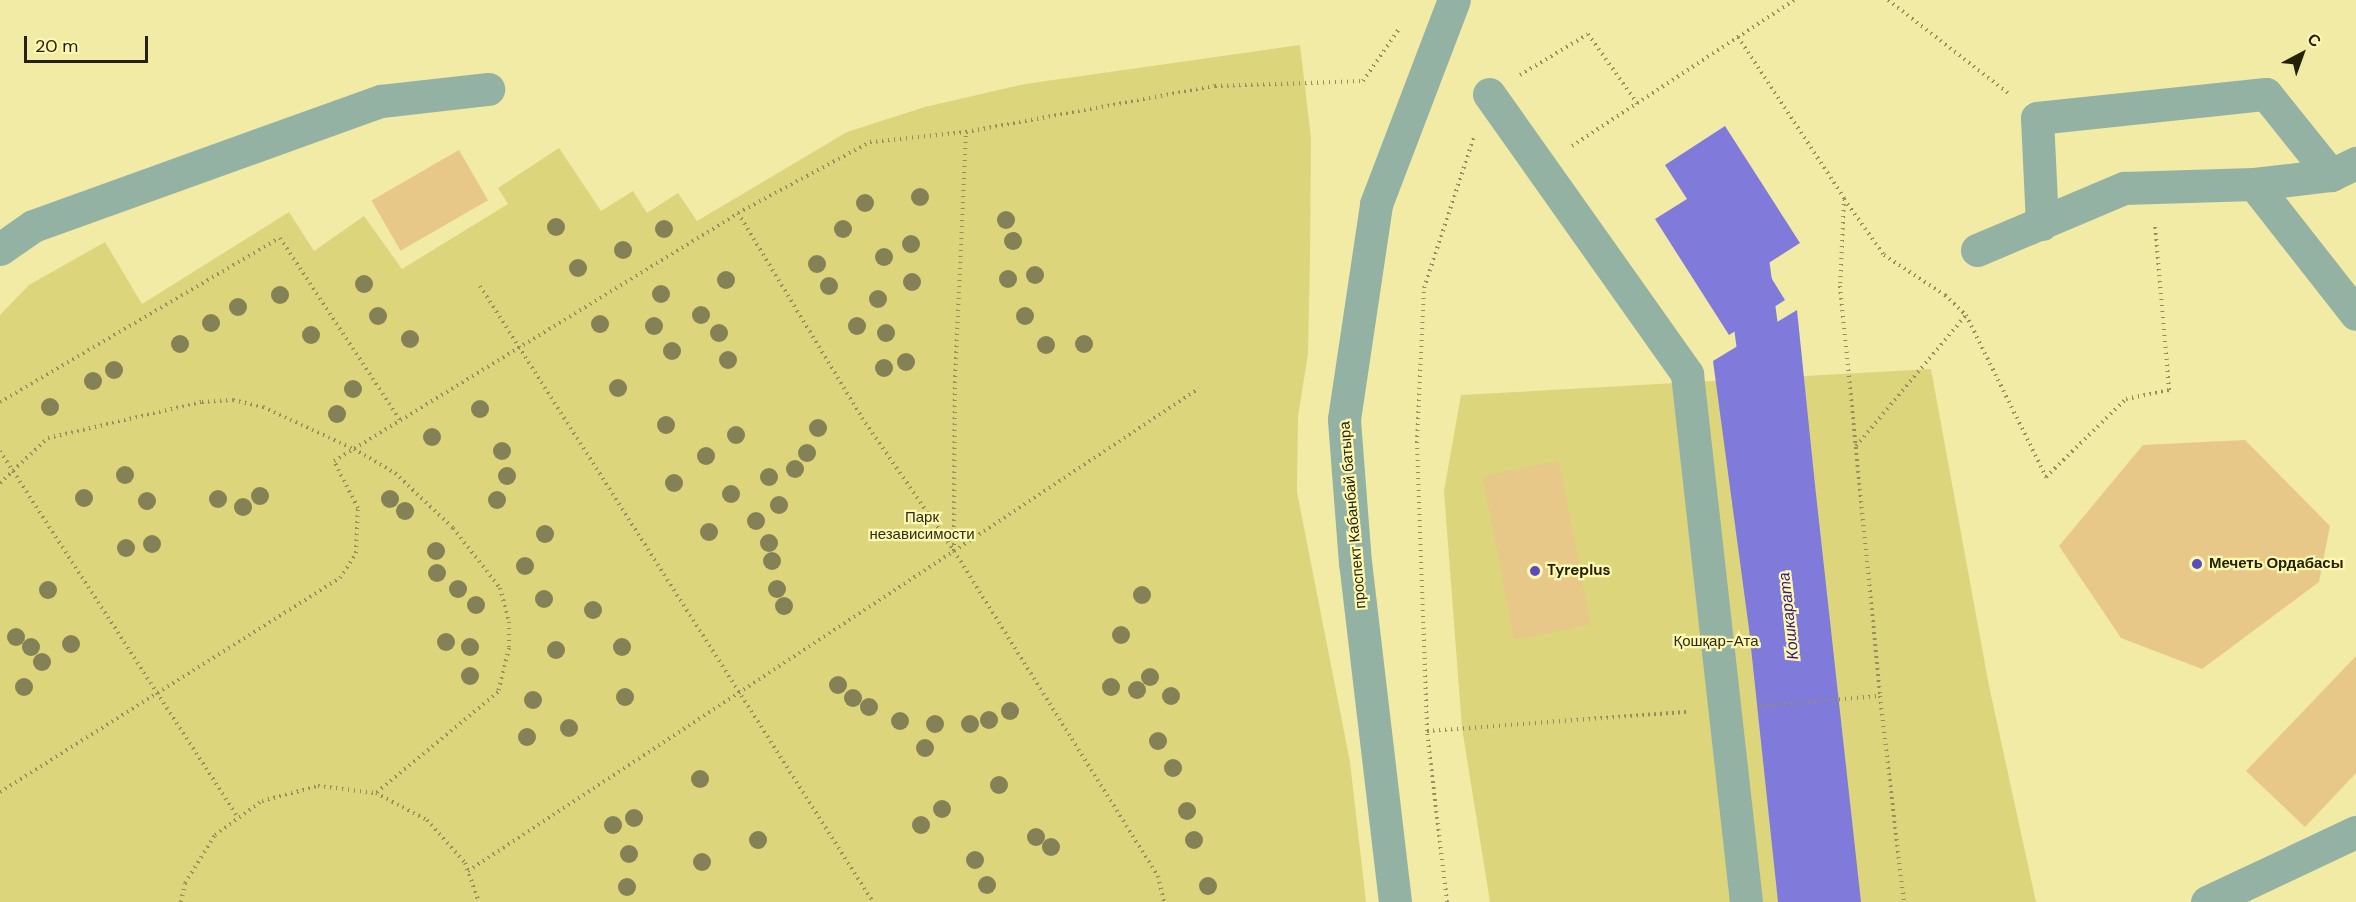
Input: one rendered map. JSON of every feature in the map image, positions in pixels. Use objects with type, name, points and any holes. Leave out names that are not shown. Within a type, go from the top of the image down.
[{"type":"street","name":"проспект Кабанбай батыра","points":[[1395,902],[1355,563],[1344,419],[1376,204],[1454,0]]},
{"type":"street","points":[[0,249],[33,226],[381,101],[488,89]]},
{"type":"street","points":[[1489,94],[1688,374],[1723,710],[1746,902]]},
{"type":"street","points":[[2042,224],[2037,118],[2266,94],[2344,169]]},
{"type":"street","points":[[1977,250],[2124,188],[2254,184],[2344,169]]},
{"type":"street","points":[[2254,184],[2356,314]]},
{"type":"street","points":[[2207,902],[2356,832]]},
{"type":"path","points":[[1448,902],[1427,730],[1417,443],[1424,288],[1489,94],[1587,34],[1637,104],[1794,0]]},
{"type":"path","points":[[1888,0],[2037,118]]},
{"type":"path","points":[[0,792],[340,578],[356,553],[358,507],[334,461],[738,213],[870,142],[966,132],[1215,86],[1363,81],[1402,25]]},
{"type":"path","points":[[1738,37],[1884,255],[1945,295],[1966,315],[2046,477],[2126,399],[2169,390],[2152,187]]},
{"type":"path","points":[[954,551],[955,383],[966,132]]},
{"type":"path","points":[[1844,198],[1840,286],[1880,696],[1904,902]]},
{"type":"path","points":[[738,213],[862,418],[954,551],[1158,876],[1164,902]]},
{"type":"path","points":[[0,402],[280,238],[400,420]]},
{"type":"path","points":[[480,286],[517,349],[873,902]]},
{"type":"path","points":[[1856,446],[1966,315]]},
{"type":"path","points":[[468,871],[1199,388]]},
{"type":"path","points":[[0,483],[48,438],[201,402],[232,400],[263,407],[354,448],[395,473],[453,528],[500,588],[508,622],[509,648],[498,692],[376,793]]},
{"type":"path","points":[[0,451],[238,818]]},
{"type":"path","points":[[1755,707],[1880,696]]},
{"type":"path","points":[[1427,730],[1723,710]]},
{"type":"path","points":[[181,902],[184,883],[215,835],[262,801],[318,786],[376,793],[427,820],[468,871],[479,902]]},
{"type":"green space","name":"Парк независимости","points":[[1300,45],[1311,138],[1308,354],[1298,416],[1297,492],[1350,762],[1366,902],[0,902],[0,315],[29,285],[105,242],[142,304],[289,212],[314,251],[364,216],[402,269],[508,204],[498,188],[559,148],[601,211],[633,191],[647,213],[678,193],[697,221],[847,132],[925,107],[1025,84]]},
{"type":"green space","name":"Қошқар-Ата","points":[[1931,369],[1989,686],[2036,902],[1490,902],[1462,728],[1444,491],[1461,395]]},
{"type":"water","points":[[1725,126],[1800,243],[1764,266],[1785,300],[1729,335],[1655,219],[1687,199],[1665,165]]},
{"type":"water","name":"Кошкарата","points":[[1797,310],[1861,902],[1778,902],[1749,629],[1713,361]]},
{"type":"building","points":[[459,150],[488,200],[401,251],[372,200]]},
{"type":"building","name":"Мечеть Ордабасы","points":[[2245,440],[2330,526],[2319,582],[2202,669],[2121,638],[2059,546],[2143,445]]},
{"type":"building","points":[[1559,461],[1591,625],[1514,640],[1482,476]]},
{"type":"building","points":[[2356,656],[2356,773],[2305,827],[2246,771]]},
{"type":"waterway","points":[[1747,260],[1765,393]]},
{"type":"place","name":"Мечеть Ордабасы","points":[[2197,564]]},
{"type":"place","name":"Tyreplus","points":[[1535,571]]}]
